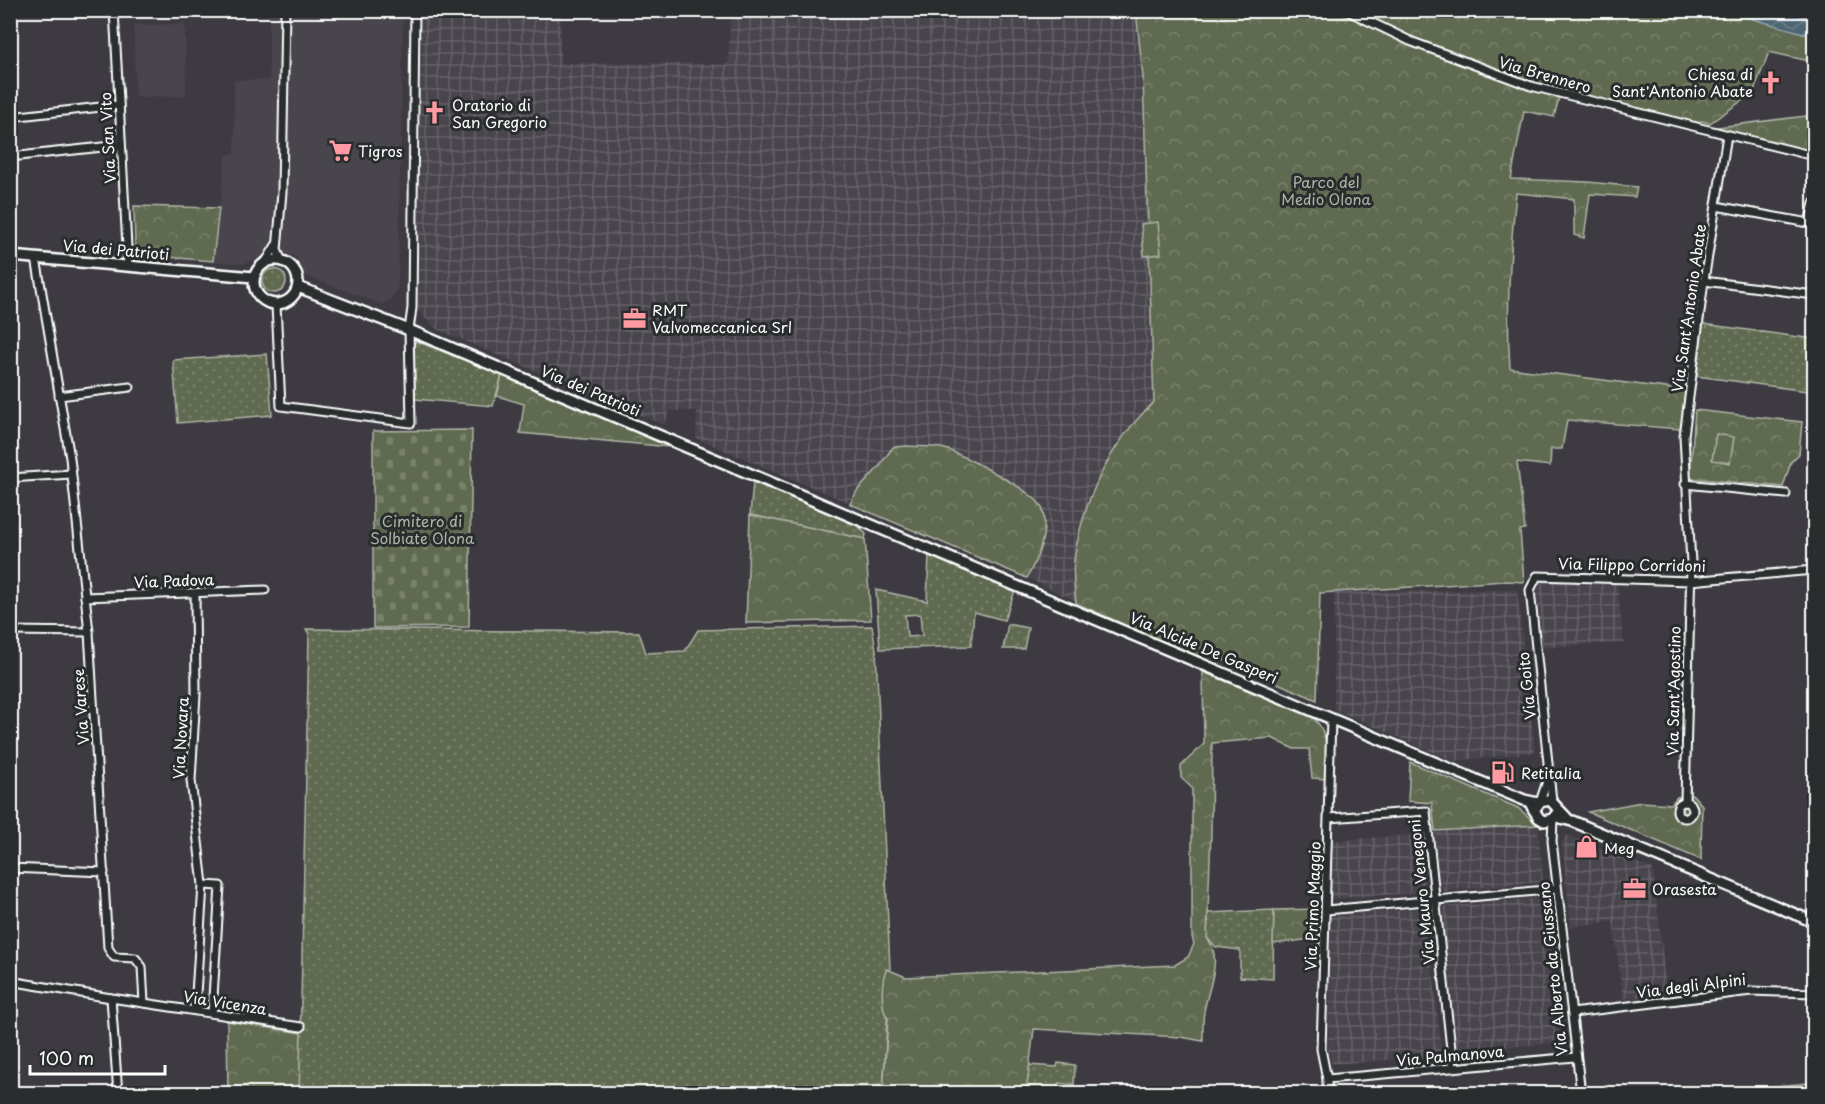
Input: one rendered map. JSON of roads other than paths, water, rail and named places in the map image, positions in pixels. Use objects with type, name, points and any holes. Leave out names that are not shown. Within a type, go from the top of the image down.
[{"type":"street","name":"Via San Vito","points":[[114,10],[128,265]]},
{"type":"street","points":[[277,242],[254,277],[254,284],[260,298],[276,305],[290,300],[298,287],[294,270],[282,261],[277,250],[282,192],[285,10]]},
{"type":"street","points":[[276,305],[281,406],[411,423],[409,330],[412,308],[415,10]]},
{"type":"street","name":"Via Brennero","points":[[1346,10],[1410,41],[1517,82],[1815,156]]},
{"type":"street","points":[[10,117],[119,105]]},
{"type":"street","name":"Via Sant'Antonio Abate","points":[[1690,581],[1684,436],[1704,281],[1727,135]]},
{"type":"street","points":[[10,157],[121,145]]},
{"type":"street","points":[[1716,206],[1809,223],[1815,203]]},
{"type":"street","name":"Via dei Patrioti","points":[[10,256],[254,277]]},
{"type":"street","name":"Via Varese","points":[[36,258],[71,474],[89,632],[109,952],[114,957],[138,960],[142,967],[144,1003]]},
{"type":"street","points":[[265,263],[282,261]]},
{"type":"street","points":[[1704,281],[1815,295]]},
{"type":"street","name":"Via dei Patrioti","points":[[298,287],[409,330],[872,524]]},
{"type":"street","points":[[59,396],[130,387]]},
{"type":"street","points":[[10,478],[71,474]]},
{"type":"street","points":[[1685,484],[1786,494]]},
{"type":"street","name":"Via Alcide De Gasperi","points":[[872,524],[1538,805],[1539,818],[1553,817]]},
{"type":"street","name":"Via Filippo Corridoni","points":[[1530,590],[1533,581],[1541,575],[1690,581],[1815,570]]},
{"type":"street","name":"Via Sant'Agostino","points":[[1685,802],[1690,581]]},
{"type":"street","name":"Via Padova","points":[[85,597],[265,590]]},
{"type":"street","name":"Via Goito","points":[[1530,590],[1552,801]]},
{"type":"street","name":"Via Novara","points":[[195,593],[196,694],[191,780],[203,885],[195,1011]]},
{"type":"street","points":[[10,631],[89,632]]},
{"type":"street","name":"Via Primo Maggio","points":[[1327,1094],[1327,1079],[1321,1049],[1331,719]]},
{"type":"street","name":"Via Goito","points":[[1538,805],[1548,779]]},
{"type":"street","points":[[1538,805],[1545,799],[1552,801],[1553,817],[1572,821],[1815,922]]},
{"type":"street","name":"Via Mauro Venegoni","points":[[1329,818],[1426,811],[1453,1068]]},
{"type":"street","name":"Via Alberto da Giussano","points":[[1553,817],[1552,841],[1581,1094]]},
{"type":"street","points":[[10,868],[104,872]]},
{"type":"street","points":[[203,885],[220,886],[212,1013]]},
{"type":"street","points":[[1326,910],[1557,889]]},
{"type":"street","points":[[10,981],[144,1003]]},
{"type":"street","name":"Via degli Alpini","points":[[1572,1013],[1751,990],[1815,993]]},
{"type":"street","points":[[111,998],[118,1094]]},
{"type":"street","name":"Via Vicenza","points":[[144,1003],[301,1027]]},
{"type":"street","name":"Via Palmanova","points":[[1327,1079],[1575,1057]]},
{"type":"water","points":[[1734,11],[1781,11],[1814,19],[1814,36],[1753,19]]},
{"type":"place","name":"Chiesa di Sant'Antonio Abate","points":[[1771,82]]},
{"type":"place","name":"Oratorio di San Gregorio","points":[[434,113]]},
{"type":"place","name":"Tigros","points":[[340,150]]},
{"type":"place","name":"RMT Valvomeccanica Srl","points":[[634,318]]},
{"type":"place","name":"Retitalia","points":[[1503,772]]},
{"type":"place","name":"Meg","points":[[1586,847]]},
{"type":"place","name":"Orasesta","points":[[1634,888]]},
{"type":"park label","name":"Parco del Medio Olona","points":[[1326,190]]},
{"type":"park label","name":"Cimitero di Solbiate Olona","points":[[422,528]]}]
